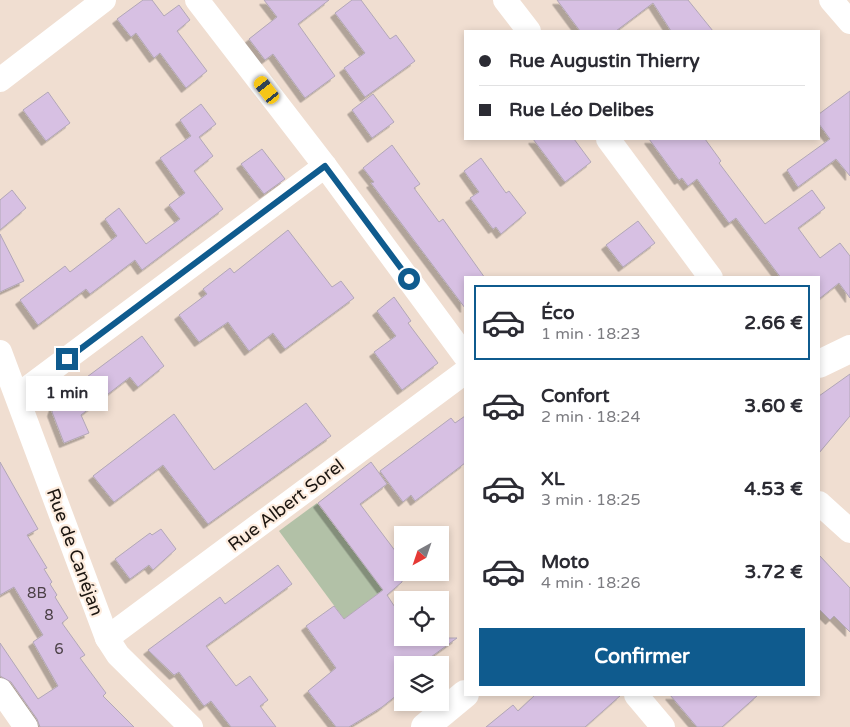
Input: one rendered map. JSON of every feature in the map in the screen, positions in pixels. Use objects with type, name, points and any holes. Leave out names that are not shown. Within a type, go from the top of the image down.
[{"type":"main road","points":[[820,364],[850,350]]},
{"type":"main road","points":[[425,727],[464,695]]},
{"type":"street","points":[[0,80],[104,0]]},
{"type":"street","points":[[198,0],[325,166],[464,355]]},
{"type":"street","points":[[505,0],[528,30]]},
{"type":"street","points":[[831,0],[850,22]]},
{"type":"street","points":[[609,140],[711,276]]},
{"type":"street","points":[[18,395],[325,166]]},
{"type":"street","name":"Rue de Canéjan","points":[[0,352],[18,395],[107,638],[118,655],[191,727]]},
{"type":"street","name":"Rue Albert Sorel","points":[[107,638],[464,373]]},
{"type":"street","points":[[820,504],[850,531]]},
{"type":"street","points":[[0,690],[26,727]]},
{"type":"street","points":[[637,696],[663,727]]},
{"type":"green space","points":[[317,503],[383,590],[344,619],[279,531]]},
{"type":"building","points":[[143,0],[152,0],[164,16],[179,5],[190,20],[177,31],[207,71],[186,88],[160,53],[154,58],[136,33],[131,37],[117,19]]},
{"type":"building","points":[[264,0],[329,0],[298,24],[335,76],[305,98],[273,54],[265,60],[249,39],[277,17]]},
{"type":"building","points":[[352,0],[361,0],[390,39],[396,35],[415,61],[365,97],[344,68],[365,53],[335,13]]},
{"type":"building","points":[[557,0],[688,0],[712,30],[670,30],[653,3],[617,30],[579,30]]},
{"type":"building","points":[[850,91],[850,176],[836,159],[798,187],[787,170],[830,139],[820,125],[820,113]]},
{"type":"building","points":[[48,92],[70,123],[46,141],[23,110]]},
{"type":"building","points":[[373,94],[394,122],[372,138],[352,110]]},
{"type":"building","points":[[201,104],[216,124],[199,137],[213,156],[194,171],[223,209],[142,270],[135,260],[90,294],[86,289],[38,325],[20,300],[65,266],[70,272],[117,236],[105,219],[119,208],[146,244],[180,219],[169,205],[185,193],[160,158],[191,136],[180,120]]},
{"type":"building","points":[[534,140],[575,140],[591,162],[565,182]]},
{"type":"building","points":[[650,140],[706,140],[721,161],[719,163],[765,224],[812,190],[825,208],[798,228],[820,258],[840,243],[850,256],[850,298],[839,283],[820,298],[820,276],[780,276],[736,218],[729,223],[697,179],[688,186],[682,178],[679,180]]},
{"type":"building","points":[[392,145],[420,184],[414,188],[439,222],[443,219],[484,276],[464,276],[464,307],[371,183],[374,182],[363,168]]},
{"type":"building","points":[[262,149],[285,179],[264,194],[241,164]]},
{"type":"building","points":[[481,158],[506,193],[509,191],[526,213],[501,234],[496,227],[493,229],[470,198],[479,192],[464,171]]},
{"type":"building","points":[[12,190],[26,208],[0,230],[0,200]]},
{"type":"building","points":[[638,221],[655,243],[623,267],[606,245]]},
{"type":"building","points":[[288,230],[332,287],[341,281],[354,298],[285,349],[273,333],[249,351],[228,322],[199,342],[179,315],[207,294],[203,289],[230,268],[234,273]]},
{"type":"building","points":[[0,234],[24,281],[0,292]]},
{"type":"building","points":[[394,297],[411,321],[408,323],[438,363],[402,390],[374,352],[396,336],[377,311]]},
{"type":"building","points":[[142,336],[164,366],[138,387],[130,377],[81,415],[89,433],[64,443],[52,412],[56,400]]},
{"type":"building","points":[[850,374],[850,416],[820,452],[820,395]]},
{"type":"building","points":[[306,403],[331,436],[208,524],[163,465],[114,502],[93,476],[174,414],[214,470]]},
{"type":"building","points":[[464,417],[464,464],[415,501],[411,495],[403,502],[380,471],[451,418],[455,423]]},
{"type":"building","points":[[0,462],[38,529],[27,535],[47,568],[44,569],[52,582],[50,584],[57,595],[55,597],[68,618],[62,623],[85,655],[80,658],[106,693],[103,696],[134,727],[40,727],[37,719],[11,682],[0,676],[0,643],[38,699],[58,686],[33,642],[43,635],[14,587],[0,595]]},
{"type":"building","points":[[371,462],[387,484],[360,504],[394,549],[394,581],[402,581],[387,595],[394,606],[394,646],[446,646],[432,656],[394,656],[394,697],[349,727],[336,727],[308,691],[336,668],[306,626],[334,606],[344,619],[383,590],[318,503]]},
{"type":"building","points":[[161,529],[176,549],[153,570],[149,565],[130,579],[115,559],[150,533],[152,535]]},
{"type":"building","points":[[820,556],[850,588],[850,632],[834,616],[830,620],[820,610]]},
{"type":"building","points":[[278,565],[292,584],[206,646],[236,686],[250,676],[268,700],[260,706],[276,727],[231,727],[211,701],[204,706],[179,672],[174,675],[148,650],[220,597],[225,604]]},
{"type":"building","points":[[449,638],[457,638],[449,644]]},
{"type":"building","points":[[534,696],[620,696],[585,727],[486,727],[513,705],[518,711]]},
{"type":"building","points":[[671,696],[757,696],[722,727],[697,727]]},
{"type":"route","points":[[67,359],[325,166],[409,279]]}]
